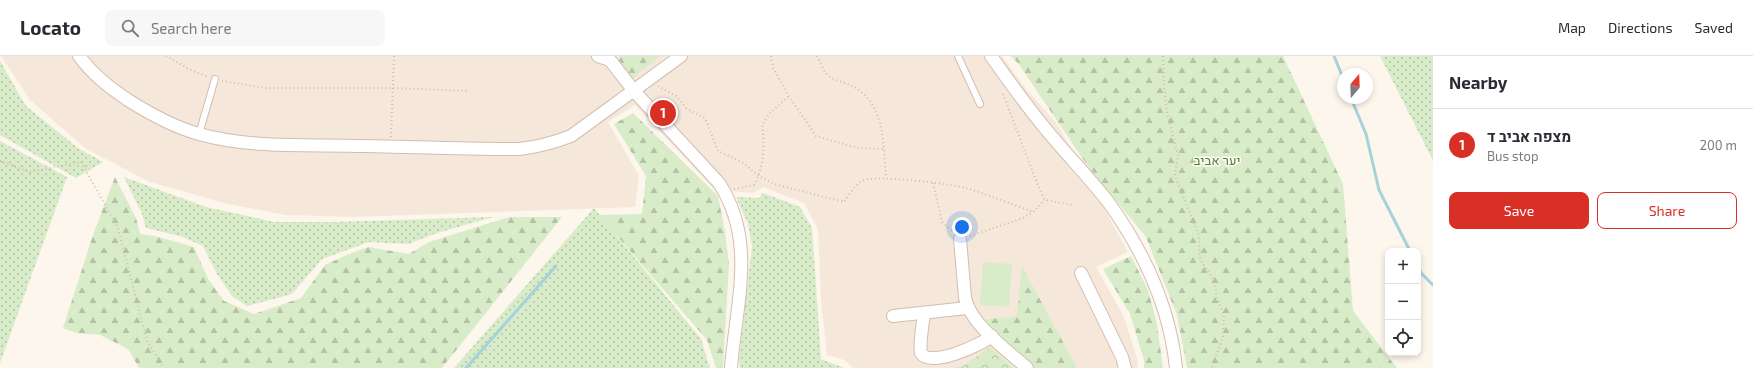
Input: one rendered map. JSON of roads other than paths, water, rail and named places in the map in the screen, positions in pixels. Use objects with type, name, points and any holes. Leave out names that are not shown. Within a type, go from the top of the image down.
[{"type":"street","points":[[79,56],[94,75],[135,104],[164,121],[199,134],[264,143],[506,149],[537,147],[554,143],[571,136],[681,56]]},
{"type":"street","points":[[598,56],[610,60],[634,91],[707,170],[724,191],[734,211],[742,253],[731,368]]},
{"type":"street","points":[[991,56],[1043,126],[1108,202],[1135,241],[1164,310],[1173,346],[1176,368]]},
{"type":"street","points":[[960,239],[967,308],[980,325],[1027,368]]},
{"type":"street","points":[[1081,273],[1122,357],[1125,368]]},
{"type":"street","points":[[893,316],[967,308]]},
{"type":"street","points":[[924,313],[921,351],[925,360],[932,364],[956,359],[971,351],[992,336]]},
{"type":"lane","points":[[958,56],[980,104]]},
{"type":"lane","points":[[199,134],[215,79]]},
{"type":"waterway","points":[[1334,56],[1339,68]]},
{"type":"waterway","points":[[1354,104],[1366,134],[1379,190],[1408,248]]},
{"type":"waterway","points":[[466,368],[556,266]]},
{"type":"waterway","points":[[1421,273],[1433,285]]},
{"type":"place","name":"מצפה אביב ד","points":[[663,113]]},
{"type":"park label","name":"יער אביב","points":[[1217,160]]}]
